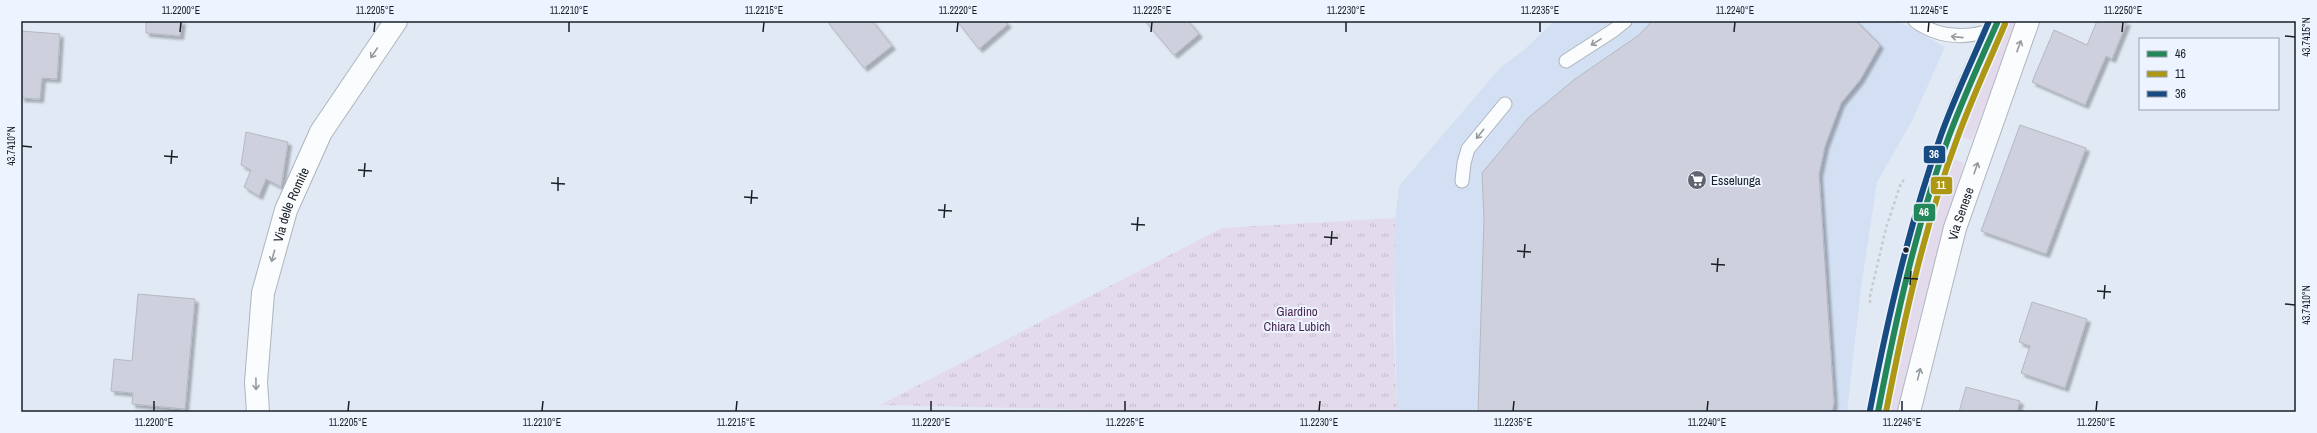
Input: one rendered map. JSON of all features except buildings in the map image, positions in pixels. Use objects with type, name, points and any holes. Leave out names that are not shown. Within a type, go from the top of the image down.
[{"type":"main road","name":"Via delle Romite","points":[[258,412],[256,382],[263,293],[286,210],[321,132],[396,21]]},
{"type":"main road","name":"Via Senese","points":[[1910,412],[1955,228],[2028,21]]},
{"type":"main road","points":[[1878,412],[1900,304],[1924,213],[1963,100],[1997,25]]},
{"type":"lane","points":[[1566,61],[1614,30],[1625,21]]},
{"type":"lane","points":[[1916,21],[1922,26],[1946,35],[1963,38],[1997,25]]},
{"type":"lane","points":[[1462,181],[1464,163],[1468,149],[1505,104]]},
{"type":"shaded area","points":[[1554,21],[1898,21],[1945,47],[1912,121],[1877,182],[1861,288],[1847,412],[1397,412],[1393,237],[1399,186],[1500,68],[1525,49]]},
{"type":"green space","points":[[2007,21],[2018,21],[1972,140],[1959,136]]},
{"type":"green space","points":[[1952,158],[1964,163],[1928,287],[1898,412],[1886,412],[1925,244]]},
{"type":"green space","name":"Giardino Chiara Lubich","points":[[1395,218],[1393,320],[1397,412],[1199,412],[880,405],[1222,228]]},
{"type":"transit line","name":"36","points":[[1870,410],[1900,271],[1919,203],[1946,120],[1989,21]]},
{"type":"transit line","name":"46","points":[[1878,412],[1908,272],[1937,170],[1955,121],[1998,21]]},
{"type":"transit line","name":"11","points":[[1886,412],[1916,274],[1945,172],[1962,124],[2005,24]]},
{"type":"place","name":"Esselunga","points":[[1697,180]]}]
